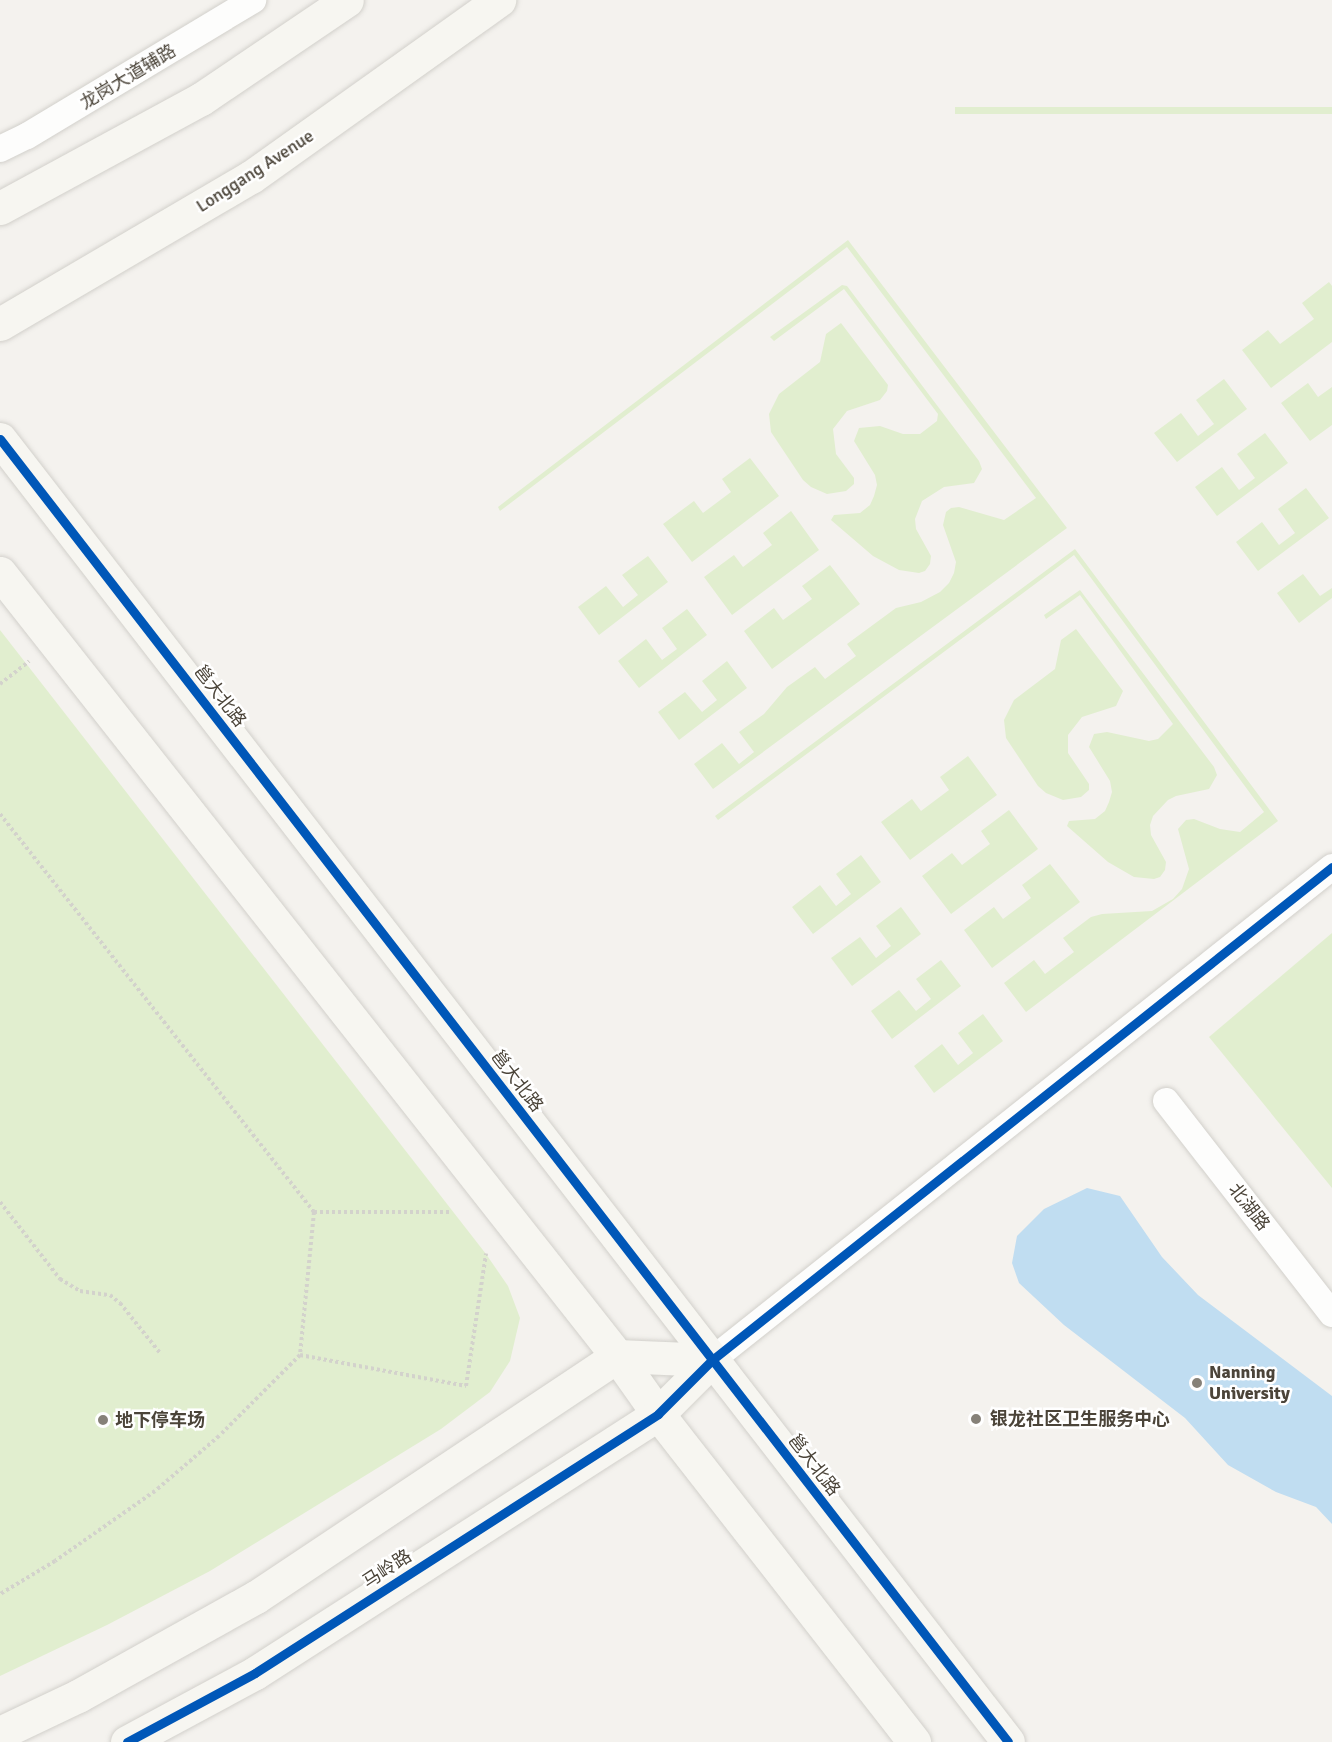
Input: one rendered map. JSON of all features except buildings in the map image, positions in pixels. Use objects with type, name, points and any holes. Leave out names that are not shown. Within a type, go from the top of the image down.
[{"type":"street","name":"龙岗大道辅路","points":[[0,149],[27,136],[253,0]]},
{"type":"street","points":[[0,208],[201,99],[347,0]]},
{"type":"street","name":"Longgang Avenue","points":[[0,324],[251,177],[499,0]]},
{"type":"street","name":"邕大北路","points":[[0,439],[1008,1742]]},
{"type":"street","points":[[0,573],[616,1356],[658,1414],[914,1742]]},
{"type":"street","points":[[0,1733],[78,1696],[256,1597],[616,1356],[712,1360],[1332,867]]},
{"type":"street","name":"北湖路","points":[[1166,1101],[1332,1314]]},
{"type":"street","name":"马岭路","points":[[127,1742],[255,1673],[658,1414],[712,1360]]},
{"type":"path","points":[[0,814],[314,1212],[300,1355],[219,1436],[155,1491],[55,1561],[0,1594]]},
{"type":"path","points":[[0,1202],[60,1279],[80,1291],[110,1295],[120,1303],[160,1353]]},
{"type":"path","points":[[314,1212],[452,1212]]},
{"type":"path","points":[[300,1355],[466,1386],[486,1254]]},
{"type":"green space","points":[[955,107],[1332,107],[1332,114],[955,114]]},
{"type":"green space","points":[[848,240],[1067,528],[713,789],[694,764],[722,743],[739,764],[754,752],[739,732],[764,714],[787,687],[815,667],[825,679],[856,656],[847,644],[896,608],[921,602],[940,592],[949,583],[956,562],[943,525],[946,512],[951,508],[959,507],[1004,520],[1036,498],[847,247],[500,511],[498,507]]},
{"type":"green space","points":[[1329,282],[1332,286],[1332,342],[1271,388],[1242,350],[1268,330],[1280,344],[1314,319],[1302,303]]},
{"type":"green space","points":[[842,285],[847,286],[979,461],[982,469],[974,483],[944,487],[922,501],[915,519],[916,529],[931,556],[930,564],[925,571],[919,573],[899,570],[873,556],[831,520],[834,515],[860,513],[870,505],[874,496],[877,485],[875,475],[854,441],[859,428],[880,426],[903,434],[920,434],[937,421],[938,414],[844,289],[774,341],[770,337]]},
{"type":"green space","points":[[841,323],[888,385],[887,391],[880,400],[847,411],[833,429],[836,454],[854,478],[854,484],[846,491],[827,494],[811,487],[803,480],[771,432],[769,414],[779,394],[820,362],[826,334]]},
{"type":"green space","points":[[1224,379],[1247,409],[1177,462],[1154,433],[1181,413],[1198,436],[1214,424],[1196,400]]},
{"type":"green space","points":[[1308,383],[1318,397],[1332,387],[1332,425],[1310,441],[1281,403]]},
{"type":"green space","points":[[1265,433],[1288,463],[1217,516],[1195,487],[1222,467],[1239,490],[1255,478],[1237,454]]},
{"type":"green space","points":[[750,458],[779,496],[692,562],[663,524],[694,501],[703,513],[731,492],[722,479]]},
{"type":"green space","points":[[1306,488],[1329,518],[1258,571],[1236,542],[1262,522],[1279,545],[1295,533],[1278,509]]},
{"type":"green space","points":[[791,511],[819,550],[732,615],[704,577],[734,555],[743,567],[772,545],[763,533]]},
{"type":"green space","points":[[1075,549],[1278,821],[1026,1012],[1004,983],[1034,960],[1045,974],[1074,952],[1063,938],[1091,917],[1102,914],[1152,911],[1173,899],[1182,889],[1189,869],[1178,829],[1186,820],[1194,819],[1220,829],[1240,832],[1264,812],[1074,555],[718,820],[715,816]]},
{"type":"green space","points":[[648,556],[668,582],[599,635],[578,607],[606,586],[623,607],[638,595],[622,575]]},
{"type":"green space","points":[[830,565],[860,604],[772,669],[744,631],[774,608],[783,620],[812,599],[802,586]]},
{"type":"green space","points":[[1303,574],[1320,596],[1332,588],[1332,598],[1299,623],[1277,593]]},
{"type":"green space","points":[[1080,590],[1214,767],[1217,775],[1209,789],[1176,796],[1168,800],[1153,816],[1150,825],[1151,835],[1166,862],[1165,870],[1160,877],[1154,879],[1134,877],[1108,862],[1067,826],[1069,821],[1095,819],[1105,811],[1112,792],[1110,781],[1089,747],[1094,734],[1107,732],[1149,741],[1158,739],[1173,724],[1080,595],[1046,619],[1044,615]]},
{"type":"green space","points":[[687,609],[707,635],[639,688],[618,661],[646,639],[662,660],[677,649],[662,628]]},
{"type":"green space","points":[[1076,629],[1123,691],[1116,706],[1082,717],[1068,735],[1068,753],[1089,784],[1089,790],[1081,797],[1063,800],[1046,793],[1038,786],[1006,738],[1004,720],[1014,700],[1055,669],[1061,640]]},
{"type":"green space","points":[[0,630],[486,1254],[508,1286],[520,1318],[510,1361],[490,1392],[441,1429],[210,1571],[107,1625],[0,1676]]},
{"type":"green space","points":[[727,661],[747,688],[679,740],[658,712],[685,692],[702,712],[717,700],[702,681]]},
{"type":"green space","points":[[968,756],[997,795],[910,860],[881,822],[912,799],[921,811],[949,790],[940,777]]},
{"type":"green space","points":[[1009,810],[1038,849],[951,914],[922,876],[952,853],[962,865],[990,844],[981,831]]},
{"type":"green space","points":[[861,855],[881,882],[813,934],[792,907],[820,885],[836,906],[851,894],[836,874]]},
{"type":"green space","points":[[1050,864],[1080,902],[992,968],[964,930],[994,907],[1003,919],[1031,898],[1022,885]]},
{"type":"green space","points":[[901,907],[921,934],[852,986],[831,958],[860,937],[876,958],[891,946],[876,926]]},
{"type":"green space","points":[[1332,933],[1332,1188],[1209,1037]]},
{"type":"green space","points":[[941,960],[961,986],[892,1039],[871,1011],[899,990],[916,1011],[931,999],[916,979]]},
{"type":"green space","points":[[983,1014],[1003,1041],[934,1093],[914,1066],[942,1044],[958,1065],[973,1053],[958,1033]]},
{"type":"water","points":[[1087,1188],[1120,1196],[1162,1257],[1198,1295],[1332,1396],[1332,1524],[1316,1507],[1276,1492],[1228,1465],[1185,1418],[1064,1325],[1019,1283],[1012,1263],[1017,1236],[1044,1209]]},
{"type":"cycle path","points":[[0,439],[1008,1742]]},
{"type":"cycle path","points":[[127,1742],[255,1673],[658,1414],[712,1360],[1332,867]]},
{"type":"place","name":"Nanning University","points":[[1197,1383]]},
{"type":"place","name":"银龙社区卫生服务中心","points":[[976,1419]]},
{"type":"place","name":"地下停车场","points":[[103,1420]]}]
